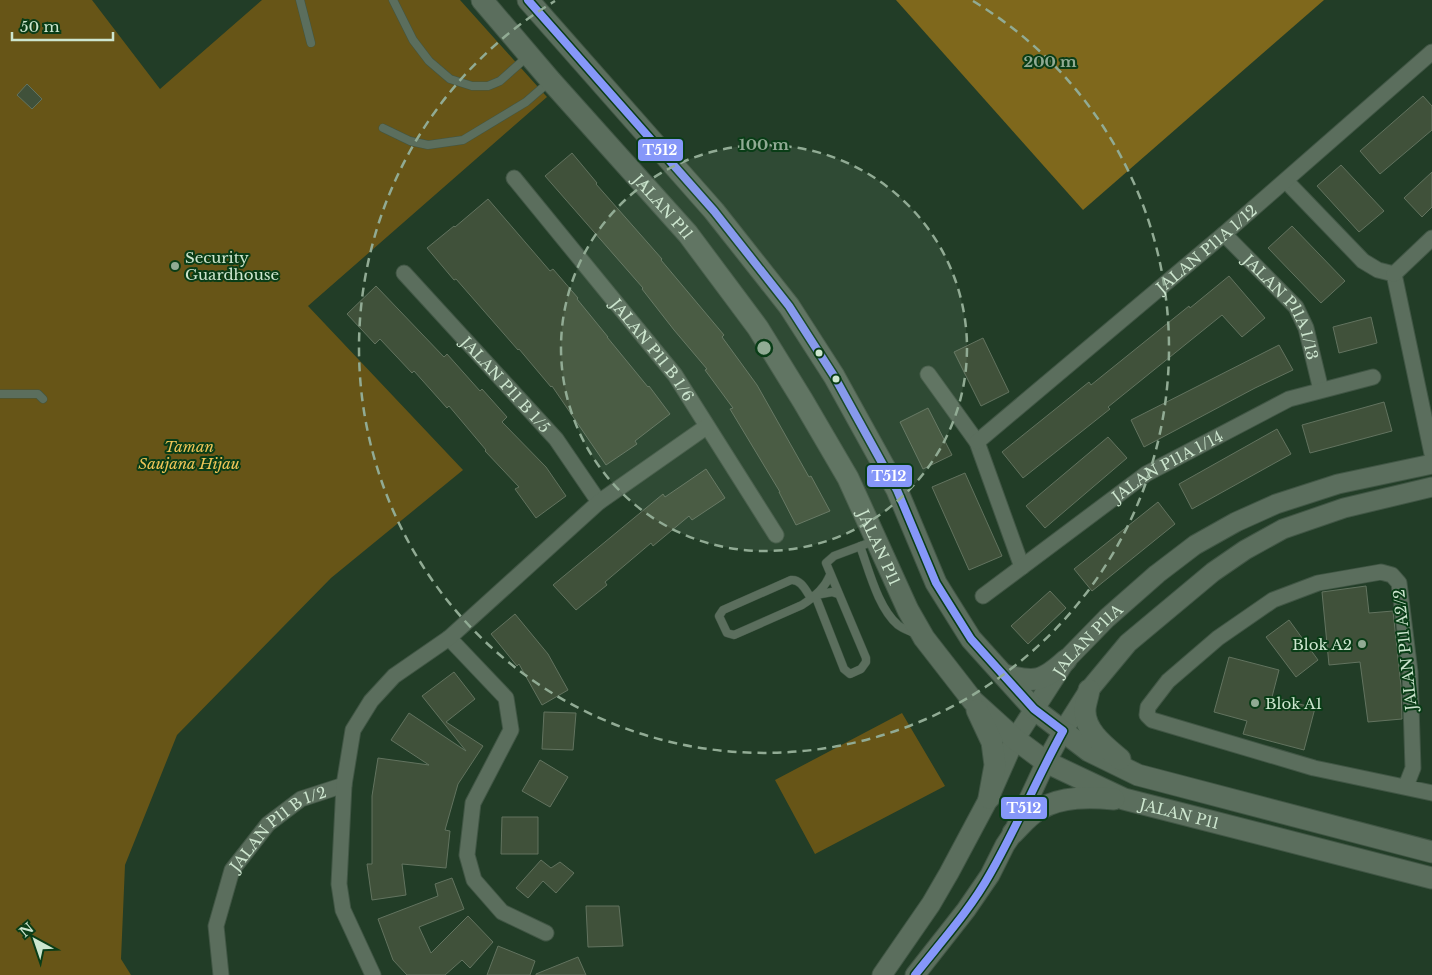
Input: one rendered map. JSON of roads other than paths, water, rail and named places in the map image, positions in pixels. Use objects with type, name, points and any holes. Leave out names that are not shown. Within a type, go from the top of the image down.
[{"type":"main road","name":"JALAN P11","points":[[482,0],[551,81],[688,234],[758,328],[804,401],[848,478],[869,543],[924,638],[973,701],[1015,739],[1046,762],[1124,799],[1432,878]]},
{"type":"main road","name":"JALAN P11","points":[[528,0],[714,211],[789,306],[834,376],[897,490],[936,583],[971,639],[1034,709],[1089,751],[1138,775],[1432,852]]},
{"type":"main road","points":[[1004,675],[1026,681],[1040,680],[1066,660]]},
{"type":"main road","points":[[1089,690],[1085,712],[1089,727],[1103,745],[1138,775]]},
{"type":"main road","points":[[973,701],[992,742],[995,765],[989,798]]},
{"type":"main road","points":[[1013,833],[1040,809],[1065,800],[1089,798],[1124,799]]},
{"type":"street","name":"JALAN P11A 1/12","points":[[977,442],[1286,181],[1432,52]]},
{"type":"street","name":"JALAN P11 B 1/6","points":[[514,178],[675,374],[706,427],[776,535]]},
{"type":"street","points":[[1286,181],[1364,261],[1378,270],[1394,274]]},
{"type":"street","name":"JALAN P11A 1/13","points":[[1224,234],[1296,307],[1306,328],[1321,390]]},
{"type":"street","points":[[1394,274],[1432,238]]},
{"type":"street","name":"JALAN P11 B 1/5","points":[[404,273],[556,439],[599,502]]},
{"type":"street","points":[[1394,274],[1432,454]]},
{"type":"street","points":[[928,374],[977,442],[1022,568]]},
{"type":"street","name":"JALAN P11A 1/14","points":[[983,596],[1146,474],[1289,399],[1373,377]]},
{"type":"street","points":[[374,975],[343,910],[339,884],[344,785],[353,730],[371,701],[394,676],[449,638],[599,502],[706,427]]},
{"type":"street","name":"JALAN P11A","points":[[882,975],[931,904],[989,798],[1015,739],[1066,660],[1108,618],[1157,574],[1195,546],[1236,522],[1276,504],[1338,484],[1432,464]]},
{"type":"street","name":"JALAN P11A","points":[[915,975],[966,910],[985,882],[1013,833],[1046,762],[1063,731],[1089,690],[1128,643],[1213,572],[1245,550],[1283,529],[1344,508],[1432,487]]},
{"type":"street","name":"JALAN P11 A2/2","points":[[1381,572],[1392,575],[1399,583],[1410,672],[1413,768],[1406,786],[1314,768],[1152,720],[1147,715],[1148,707],[1168,681],[1218,638],[1273,600],[1318,583],[1381,572]]},
{"type":"street","points":[[449,638],[506,698],[511,730],[473,803],[467,855],[474,880],[502,912],[546,933]]},
{"type":"street","name":"JALAN P11 B 1/2","points":[[221,975],[216,926],[232,870],[268,824],[301,799],[344,785]]},
{"type":"street","points":[[1406,786],[1432,793]]},
{"type":"lane","points":[[300,0],[312,43]]},
{"type":"lane","points":[[393,0],[413,40],[429,61],[450,79],[472,86],[488,86],[500,81],[529,55]]},
{"type":"lane","points":[[383,128],[410,141],[428,145],[463,140],[526,102],[551,81]]},
{"type":"lane","points":[[0,394],[38,394],[43,399]]},
{"type":"lane","points":[[830,575],[824,587],[813,597],[802,605],[734,635],[727,633],[719,616],[723,610],[791,580],[799,581],[813,597],[844,669],[850,674],[861,669],[866,662],[826,563],[834,556],[869,543]]},
{"type":"lane","points":[[813,597],[832,592],[838,594]]},
{"type":"place","name":"Security Guardhouse","points":[[175,266]]},
{"type":"place","name":"Blok A2","points":[[1362,644]]},
{"type":"place","name":"Blok A1","points":[[1255,703]]},
{"type":"park label","name":"Taman Saujana Hijau","points":[[189,454]]}]
